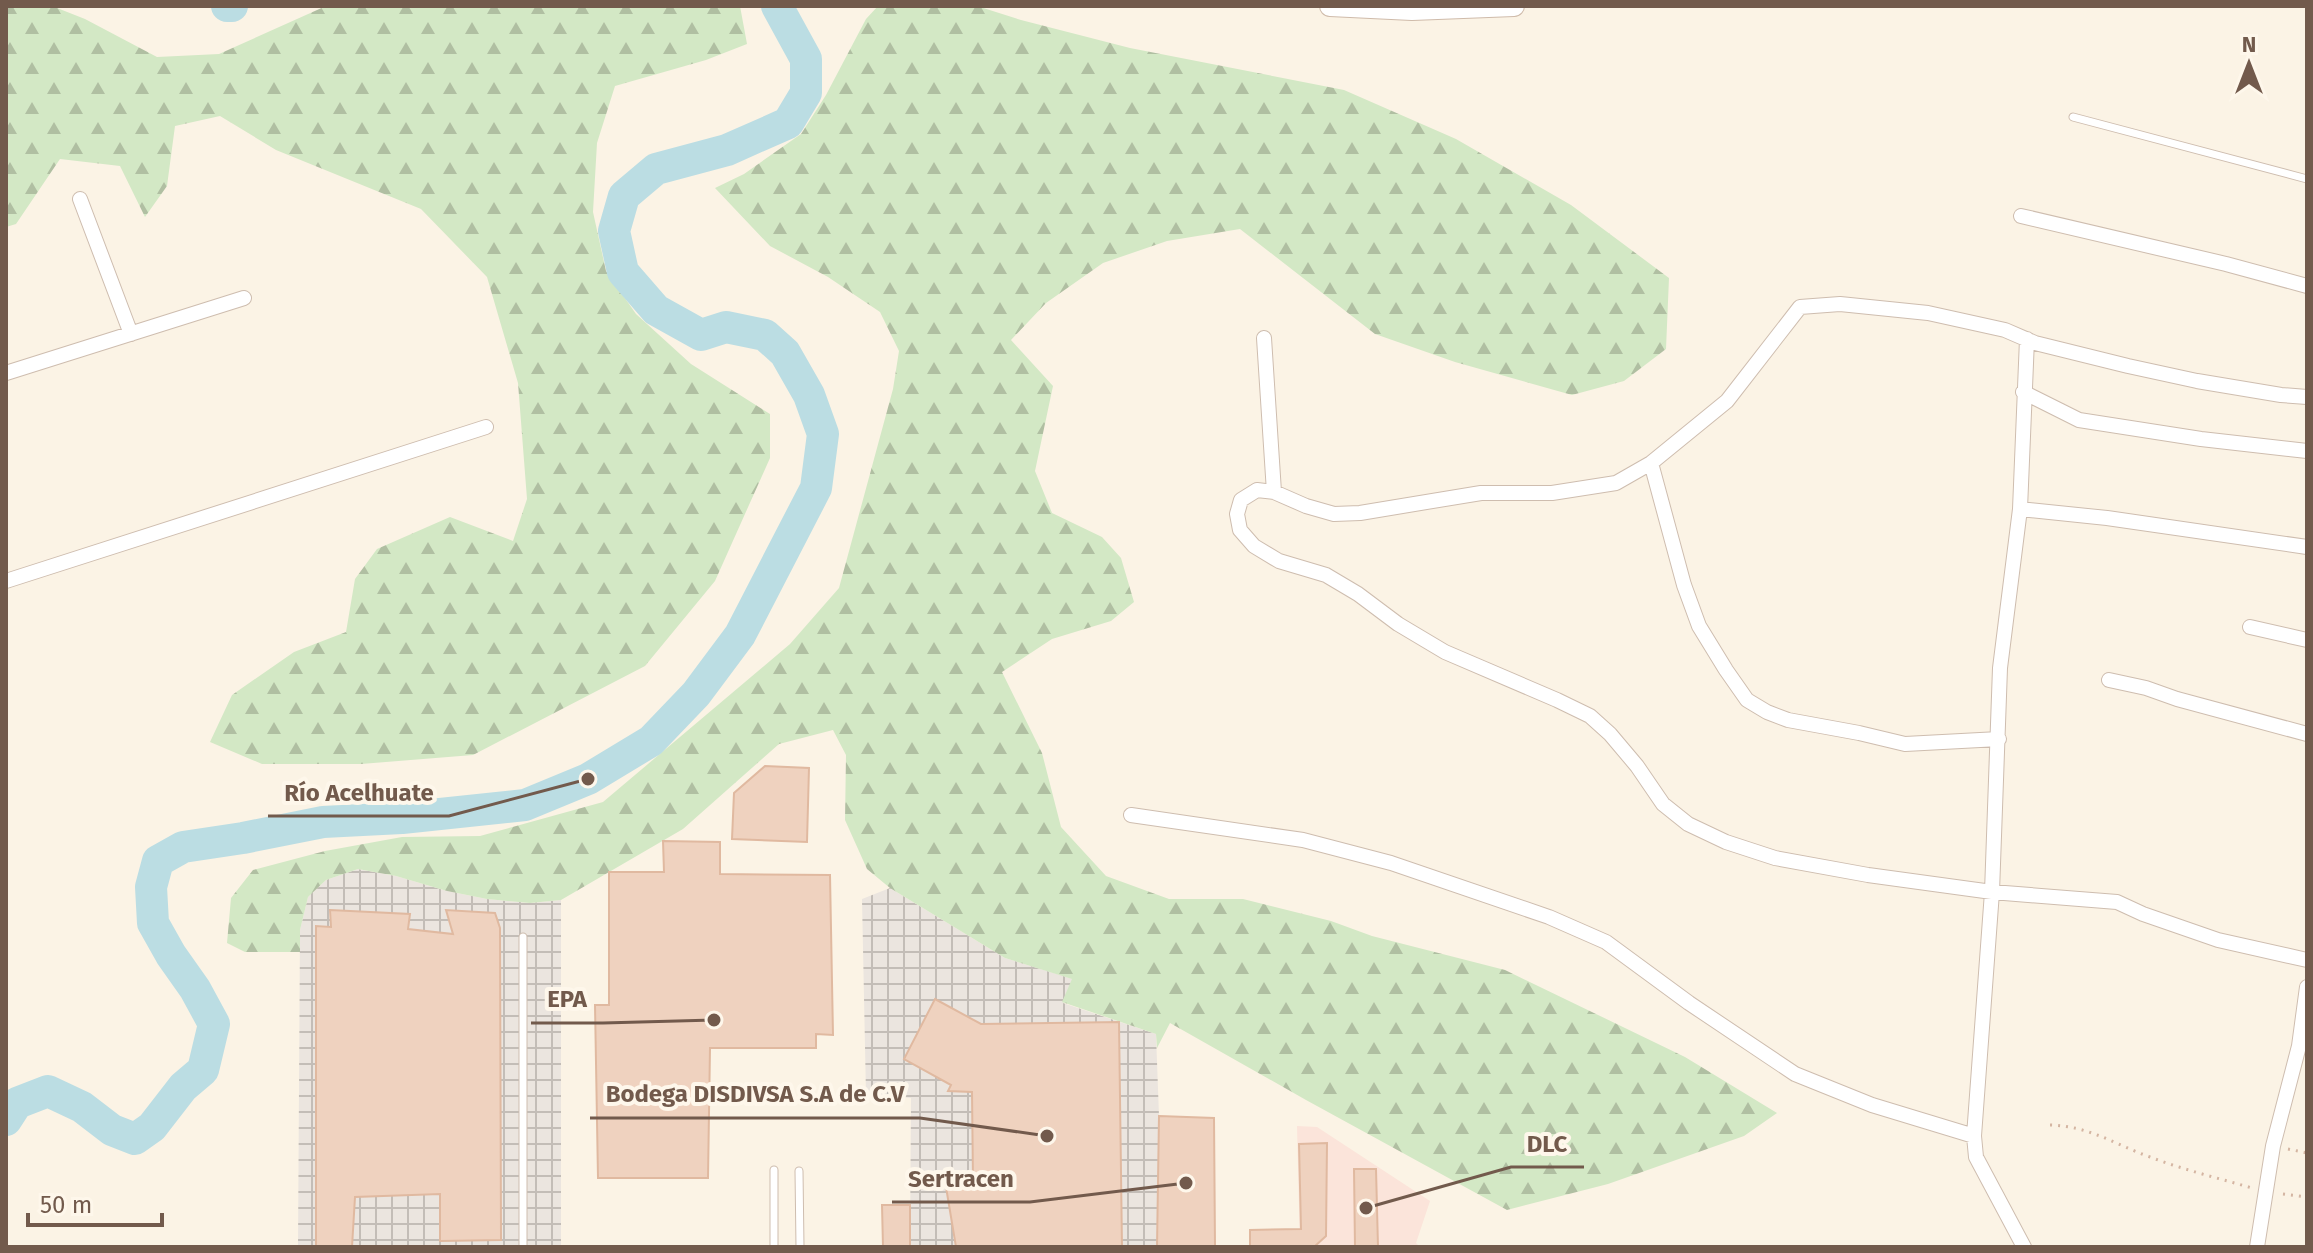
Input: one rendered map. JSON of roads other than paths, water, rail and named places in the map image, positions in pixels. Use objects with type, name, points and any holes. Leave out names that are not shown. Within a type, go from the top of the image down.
[{"type":"main road","points":[[1330,6],[1412,10],[1514,6]]},
{"type":"street","points":[[80,199],[131,334]]},
{"type":"street","points":[[2021,216],[2307,286]]},
{"type":"street","points":[[6,373],[244,298]]},
{"type":"street","points":[[2307,397],[2197,381],[2128,366],[2027,339],[2005,330],[1928,313],[1840,304],[1800,307],[1727,401],[1651,463],[1616,483],[1552,493],[1481,493],[1360,513],[1334,514],[1274,492],[1257,490],[1241,500],[1237,514],[1240,530],[1254,546],[1279,561],[1326,575],[1445,652],[1590,716],[1637,766],[1663,804],[1688,824],[1726,842],[1775,858],[1868,875],[1992,892],[2117,902],[2218,940],[2307,960]]},
{"type":"street","points":[[1264,338],[1274,492]]},
{"type":"street","points":[[2024,1247],[1976,1157],[1974,1136],[1992,892],[2000,668],[2020,509],[2027,339]]},
{"type":"street","points":[[2023,392],[2079,420],[2307,451]]},
{"type":"street","points":[[6,581],[486,427]]},
{"type":"street","points":[[1651,463],[1684,585],[1699,626],[1747,700],[1788,720],[1905,744],[1999,739]]},
{"type":"street","points":[[2020,509],[2138,522],[2307,547]]},
{"type":"street","points":[[2250,627],[2307,640]]},
{"type":"street","points":[[2109,680],[2307,734]]},
{"type":"street","points":[[1131,815],[1303,840],[1391,863],[1549,917],[1606,942],[1689,1003],[1795,1074],[1872,1105],[1974,1136]]},
{"type":"street","points":[[2257,1247],[2273,1146],[2299,1046],[2307,991]]},
{"type":"lane","points":[[2073,117],[2307,179]]},
{"type":"lane","points":[[523,937],[523,1247]]},
{"type":"lane","points":[[774,1170],[774,1247]]},
{"type":"lane","points":[[799,1171],[800,1247]]},
{"type":"waterway","points":[[227,6],[232,6]]},
{"type":"waterway","points":[[6,1120],[17,1103],[48,1091],[82,1107],[112,1130],[135,1139],[152,1127],[183,1087],[203,1070],[214,1024],[153,923],[151,887],[158,861],[183,847],[323,822],[402,818],[525,805],[588,779],[651,741],[696,694],[740,635],[816,488],[823,434],[809,395],[785,353],[765,335],[726,327],[701,335],[656,310],[623,272],[614,231],[624,196],[656,169],[727,150],[788,123],[806,93],[806,59],[777,6]]},
{"type":"place","name":"Río Acelhuate","points":[[588,779]]},
{"type":"place","name":"EPA","points":[[714,1020]]},
{"type":"place","name":"Bodega DISDIVSA S.A de C.V","points":[[1047,1136]]},
{"type":"place","name":"Sertracen","points":[[1186,1183]]},
{"type":"place","name":"DLC","points":[[1366,1208]]}]
